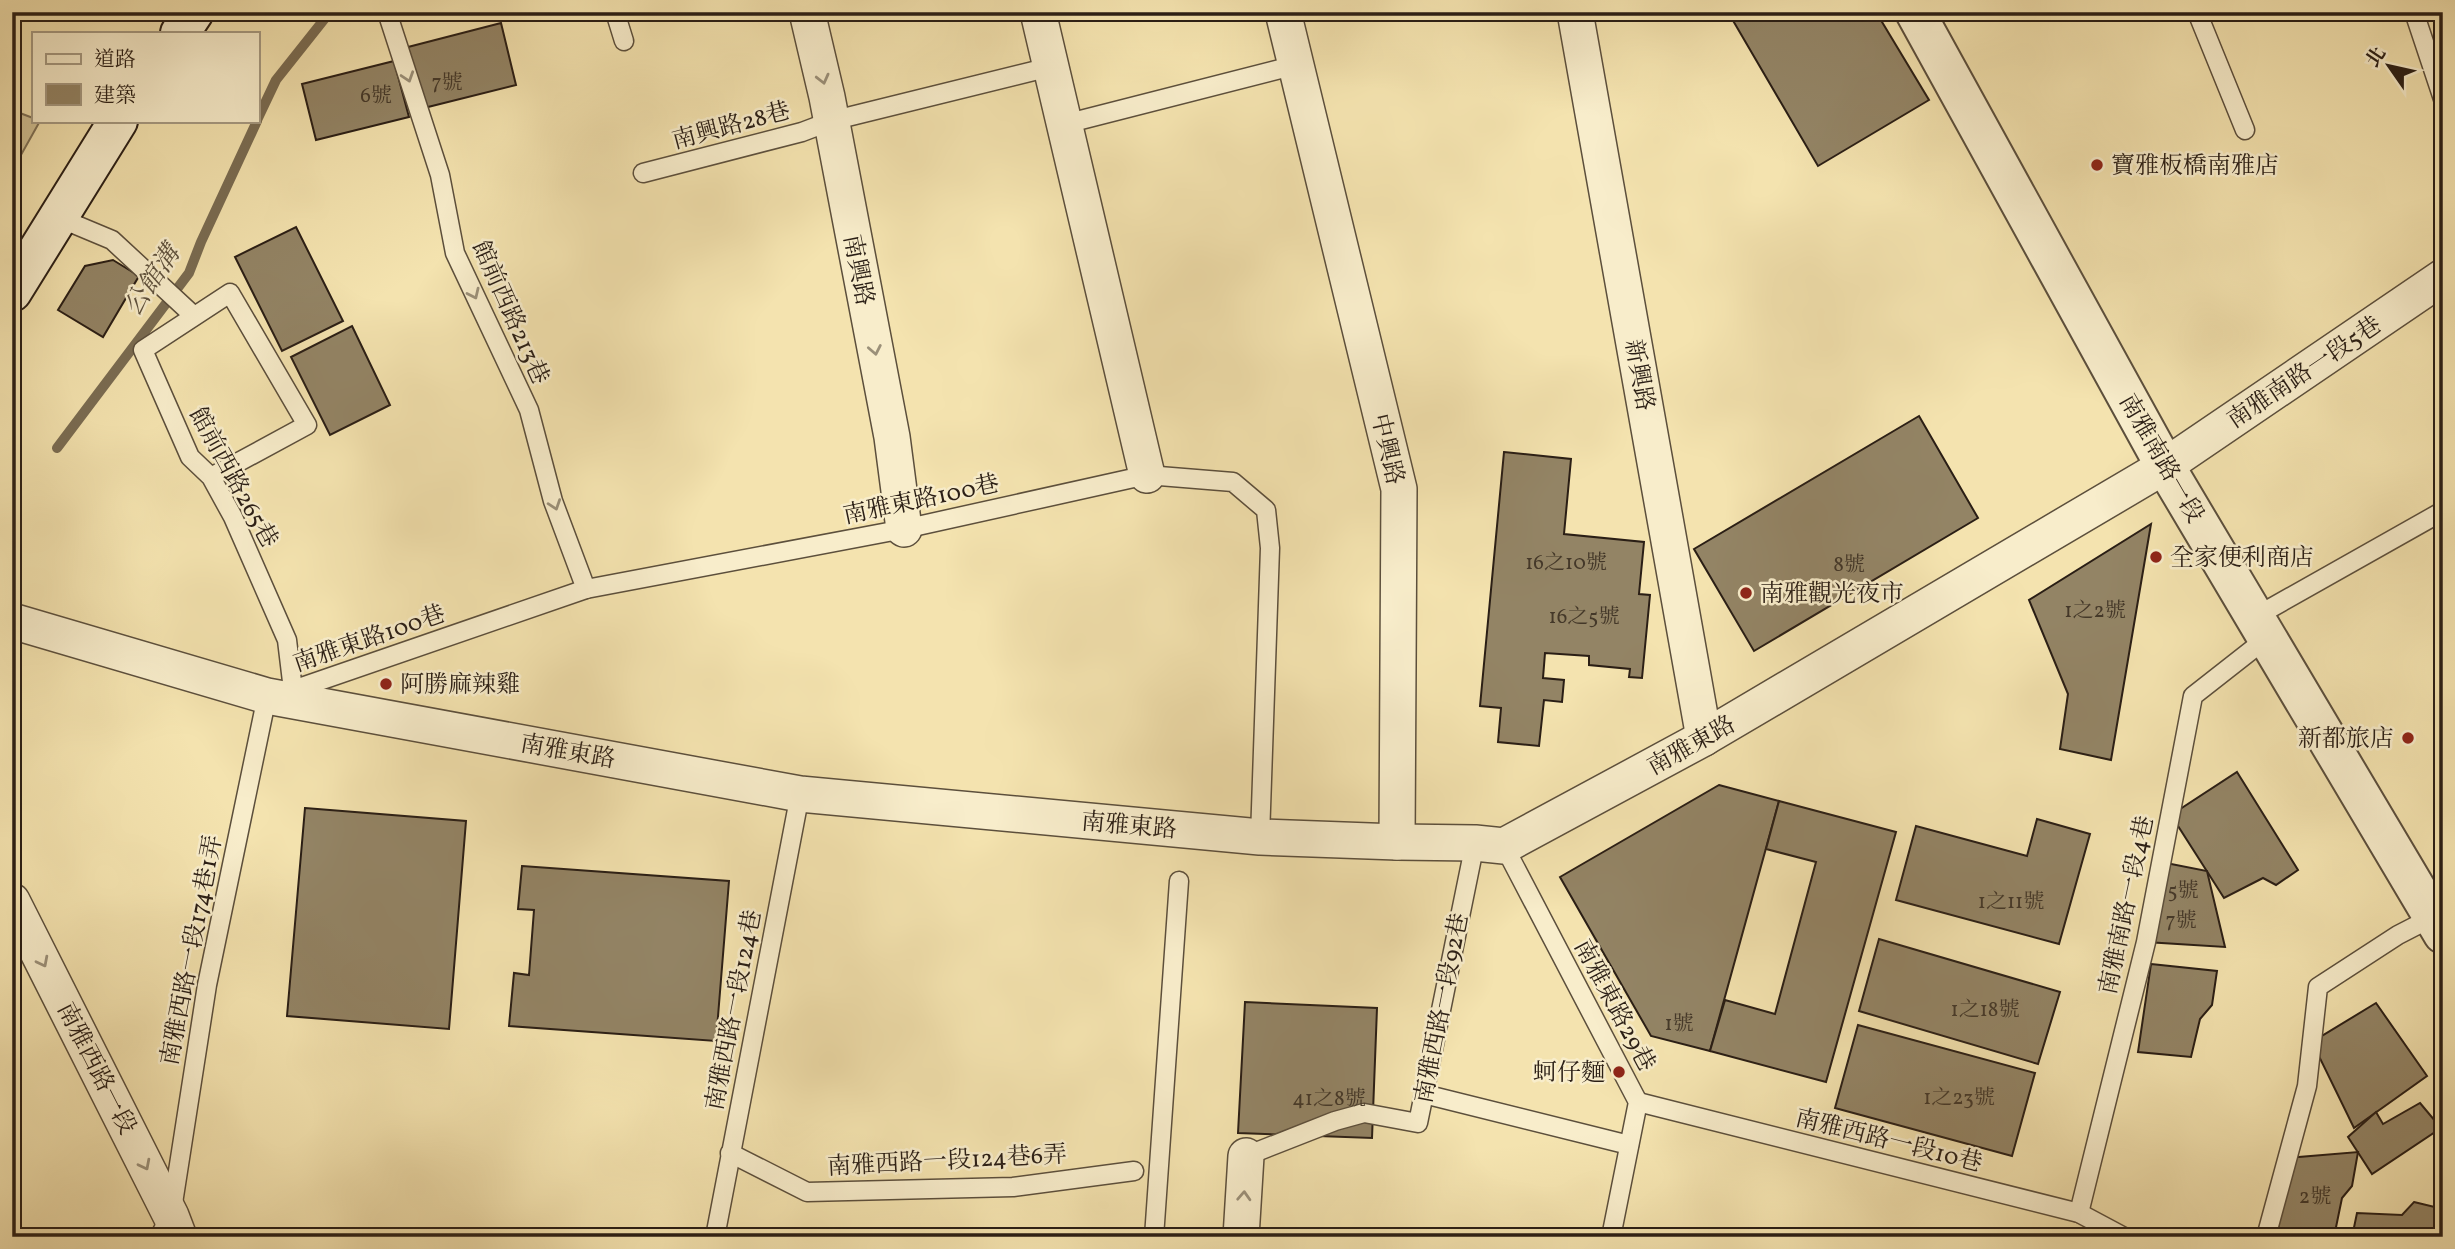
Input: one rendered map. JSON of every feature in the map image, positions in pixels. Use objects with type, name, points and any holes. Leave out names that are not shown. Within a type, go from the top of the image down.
[{"type":"street","points":[[181,32],[194,12]]},
{"type":"street","name":"南興路","points":[[807,12],[831,121],[892,437],[904,529]]},
{"type":"street","points":[[1038,12],[1147,475]]},
{"type":"street","name":"中興路","points":[[1283,12],[1399,489],[1397,842]]},
{"type":"street","name":"新興路","points":[[1575,12],[1704,738]]},
{"type":"street","name":"南雅南路一段","points":[[1915,12],[2165,466],[2438,925]]},
{"type":"street","points":[[12,292],[117,122]]},
{"type":"street","name":"南雅南路一段5巷","points":[[2165,466],[2443,277]]},
{"type":"street","name":"南雅東路","points":[[12,621],[280,693],[800,794],[1260,836],[1490,844],[1704,738],[2165,466]]},
{"type":"street","name":"南雅西路一段","points":[[12,901],[170,1230]]},
{"type":"street","name":"南雅西路一段92巷","points":[[1241,1237],[1246,1156]]},
{"type":"lane","name":"館前西路213巷","points":[[387,12],[440,175],[455,253],[529,410],[553,501],[586,589]]},
{"type":"lane","points":[[615,12],[624,41]]},
{"type":"lane","points":[[2197,12],[2245,130]]},
{"type":"lane","points":[[2414,12],[2443,99]]},
{"type":"lane","points":[[1065,124],[1296,65]]},
{"type":"lane","name":"南興路28巷","points":[[643,173],[802,132],[831,121],[1050,66]]},
{"type":"lane","points":[[57,217],[112,240],[194,316],[230,293],[307,425],[211,477]]},
{"type":"lane","name":"館前西路265巷","points":[[194,316],[143,350],[190,457],[211,477],[233,517],[287,640],[280,693]]},
{"type":"lane","name":"南雅東路100巷","points":[[280,693],[586,589],[904,529],[1147,475],[1233,482],[1266,510],[1270,548],[1260,836]]},
{"type":"lane","name":"南雅南路一段4巷","points":[[2079,1213],[2146,942],[2193,696],[2261,628],[2443,511]]},
{"type":"lane","name":"南雅西路一段174巷1弄","points":[[170,1230],[206,985],[280,693]]},
{"type":"lane","name":"南雅西路一段124巷","points":[[715,1237],[800,794]]},
{"type":"lane","name":"南雅西路一段92巷","points":[[1246,1156],[1335,1121],[1364,1113],[1418,1123],[1490,844]]},
{"type":"lane","name":"南雅東路29巷","points":[[1490,844],[1638,1102],[1611,1237]]},
{"type":"lane","points":[[1154,1237],[1179,881]]},
{"type":"lane","points":[[2266,1237],[2307,1086],[2318,987],[2398,935],[2438,925]]},
{"type":"lane","points":[[1424,1094],[1629,1145]]},
{"type":"lane","name":"南雅西路一段10巷","points":[[1638,1102],[2079,1213],[2124,1237]]},
{"type":"lane","name":"南雅西路一段124巷6弄","points":[[730,1153],[807,1192],[1013,1186],[1134,1171]]},
{"type":"shaded area","points":[[12,110],[32,118],[32,122],[39,122],[12,171]]},
{"type":"building","points":[[1728,12],[1876,12],[1929,100],[1818,166]]},
{"type":"building","points":[[501,23],[516,85],[424,108],[408,47]]},
{"type":"building","points":[[394,61],[409,117],[316,140],[302,84]]},
{"type":"building","points":[[296,227],[343,321],[282,351],[235,257]]},
{"type":"building","points":[[113,260],[139,276],[103,337],[58,310],[85,266]]},
{"type":"building","points":[[352,326],[390,405],[330,435],[291,357]]},
{"type":"building","points":[[1919,416],[1978,518],[1754,651],[1694,549]]},
{"type":"building","points":[[1504,452],[1571,459],[1564,534],[1644,542],[1639,594],[1650,595],[1642,678],[1629,677],[1630,669],[1589,665],[1589,656],[1545,653],[1543,678],[1564,680],[1562,702],[1544,700],[1539,746],[1498,742],[1501,708],[1480,706]]},
{"type":"building","points":[[2151,524],[2111,760],[2060,749],[2068,694],[2029,600]]},
{"type":"building","points":[[2237,772],[2298,870],[2276,885],[2263,878],[2224,898],[2171,815]]},
{"type":"building","points":[[1719,785],[1779,801],[1710,1051],[1651,1036],[1560,877]]},
{"type":"building","points":[[1779,801],[1896,832],[1826,1082],[1710,1051],[1725,1000],[1775,1014],[1816,862],[1766,849]]},
{"type":"building","points":[[305,808],[466,821],[449,1029],[287,1016]]},
{"type":"building","points":[[2037,819],[2090,834],[2059,944],[1896,900],[1916,826],[2027,856]]},
{"type":"building","points":[[2161,862],[2207,871],[2225,947],[2146,942]]},
{"type":"building","points":[[522,866],[729,881],[716,1041],[509,1026],[514,973],[529,975],[534,910],[518,909]]},
{"type":"building","points":[[1879,939],[2060,992],[2038,1064],[1859,1011]]},
{"type":"building","points":[[2151,964],[2217,971],[2212,1005],[2200,1019],[2191,1057],[2138,1052]]},
{"type":"building","points":[[1245,1002],[1377,1008],[1372,1138],[1238,1133]]},
{"type":"building","points":[[2376,1003],[2427,1076],[2354,1128],[2312,1042]]},
{"type":"building","points":[[1858,1025],[2035,1073],[2012,1156],[1835,1108]]},
{"type":"building","points":[[2420,1103],[2441,1128],[2372,1174],[2348,1137],[2376,1112],[2383,1124]]},
{"type":"building","points":[[2358,1152],[2352,1186],[2342,1198],[2334,1237],[2277,1237],[2287,1158]]},
{"type":"building","points":[[2414,1202],[2443,1209],[2443,1237],[2352,1237],[2357,1213],[2402,1215]]},
{"type":"waterway","name":"公館溝","points":[[259,116],[276,80],[330,12]]},
{"type":"waterway","name":"公館溝","points":[[57,448],[189,273],[257,122]]},
{"type":"place","name":"寶雅板橋南雅店","points":[[2097,165]]},
{"type":"place","name":"全家便利商店","points":[[2156,557]]},
{"type":"place","name":"南雅觀光夜市","points":[[1746,593]]},
{"type":"place","name":"阿勝麻辣雞","points":[[386,684]]},
{"type":"place","name":"新都旅店","points":[[2408,738]]},
{"type":"place","name":"蚵仔麵","points":[[1619,1072]]}]
